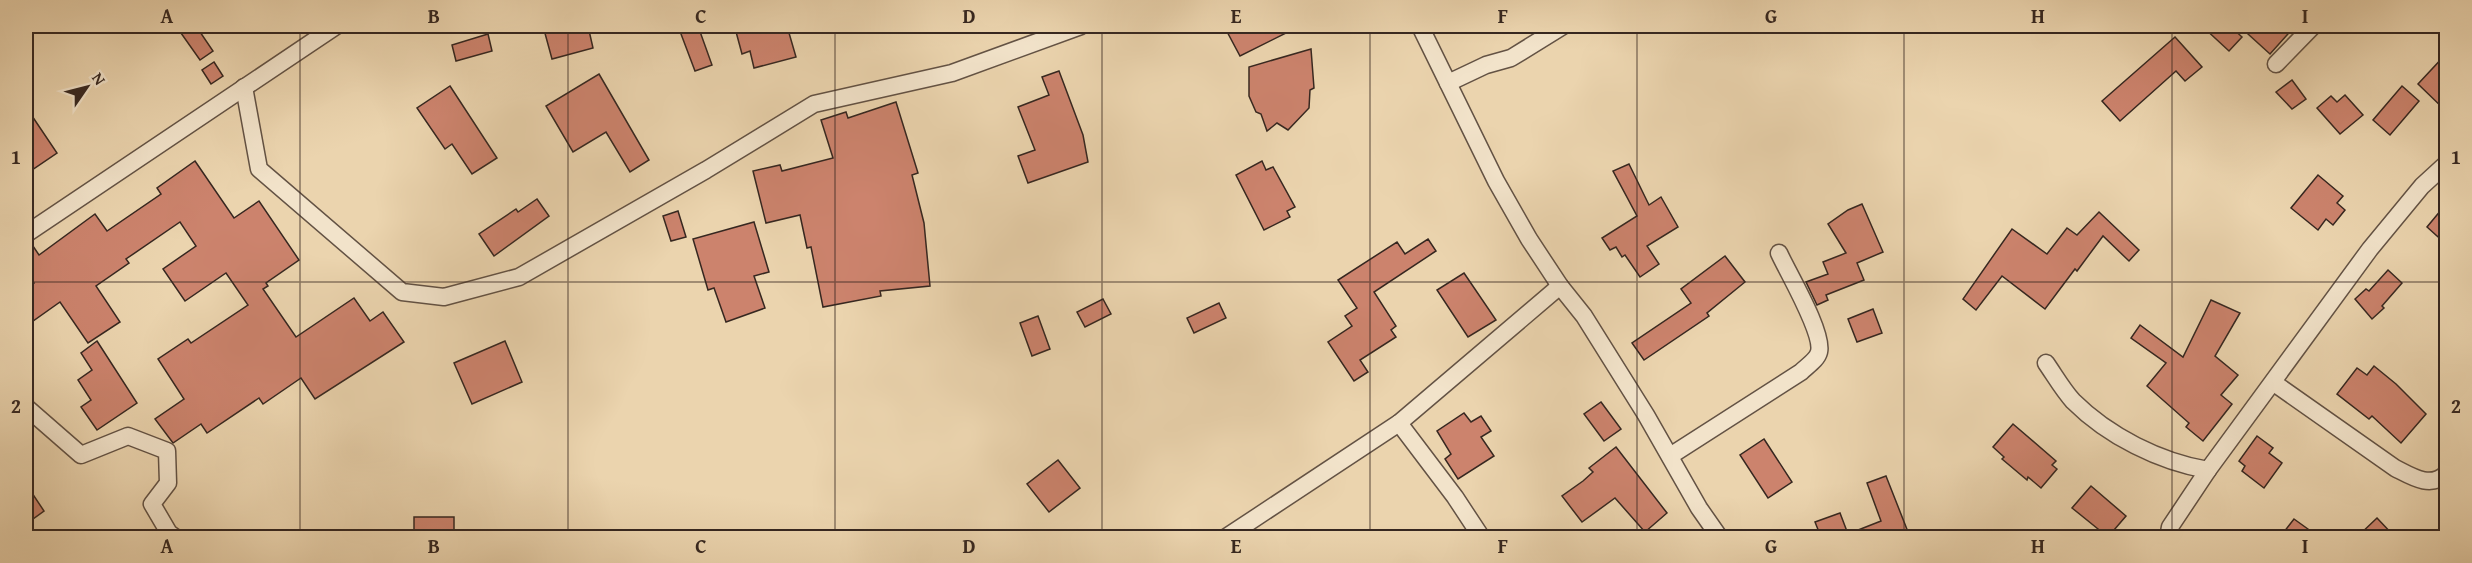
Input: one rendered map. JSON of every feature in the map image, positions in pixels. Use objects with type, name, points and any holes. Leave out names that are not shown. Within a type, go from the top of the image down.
[{"type":"street","points":[[26,234],[336,26]]},
{"type":"street","points":[[244,87],[259,169],[402,291],[444,297],[519,277],[706,170],[814,104],[952,73],[1081,26]]},
{"type":"street","points":[[1420,26],[1496,181],[1529,239],[1560,286],[1584,316],[1670,456],[1699,508],[1720,537]]},
{"type":"street","points":[[1448,83],[1486,65],[1511,58],[1563,26]]},
{"type":"street","points":[[2276,64],[2313,26]]},
{"type":"street","points":[[2166,536],[2174,519],[2208,470],[2370,249],[2422,186],[2446,164]]},
{"type":"street","points":[[1670,456],[1801,372],[1817,357],[1820,348],[1815,326],[1779,253]]},
{"type":"street","points":[[1225,537],[1399,423],[1560,286]]},
{"type":"street","points":[[2046,363],[2073,400],[2103,426],[2168,462],[2208,470]]},
{"type":"street","points":[[2274,383],[2395,468],[2415,479],[2434,481],[2446,474]]},
{"type":"street","points":[[26,407],[81,455],[128,436],[167,451],[168,483],[152,504],[169,533],[176,537]]},
{"type":"street","points":[[1399,423],[1482,537]]},
{"type":"building","points":[[176,26],[196,26],[213,51],[200,60]]},
{"type":"building","points":[[543,26],[588,26],[593,48],[552,59]]},
{"type":"building","points":[[678,26],[698,26],[712,65],[695,71]]},
{"type":"building","points":[[787,26],[796,57],[754,68],[750,51],[742,54],[735,28]]},
{"type":"building","points":[[1224,26],[1300,26],[1240,56]]},
{"type":"building","points":[[2202,26],[2230,26],[2242,37],[2229,51]]},
{"type":"building","points":[[2256,26],[2295,26],[2270,54],[2248,34]]},
{"type":"building","points":[[488,34],[492,51],[456,61],[452,45]]},
{"type":"building","points":[[2175,37],[2202,67],[2185,81],[2176,71],[2120,121],[2102,101]]},
{"type":"building","points":[[1311,49],[1314,88],[1310,90],[1309,108],[1288,130],[1277,123],[1267,131],[1261,114],[1256,112],[1249,96],[1249,67]]},
{"type":"building","points":[[2446,54],[2446,111],[2418,84]]},
{"type":"building","points":[[214,62],[223,76],[211,84],[202,70]]},
{"type":"building","points":[[1059,71],[1083,135],[1088,162],[1028,183],[1018,156],[1035,150],[1018,107],[1049,95],[1042,77]]},
{"type":"building","points":[[599,74],[649,160],[630,172],[606,132],[573,152],[546,106]]},
{"type":"building","points":[[2292,80],[2306,99],[2292,109],[2276,92]]},
{"type":"building","points":[[450,86],[497,158],[472,174],[452,144],[445,149],[417,108]]},
{"type":"building","points":[[2402,86],[2419,101],[2390,135],[2373,120]]},
{"type":"building","points":[[2345,95],[2363,115],[2340,134],[2317,108],[2331,96],[2337,102]]},
{"type":"building","points":[[896,102],[918,173],[912,175],[924,223],[930,286],[880,291],[881,296],[823,307],[811,247],[807,248],[800,215],[766,223],[753,171],[780,165],[782,171],[833,158],[821,120],[846,112],[848,118]]},
{"type":"building","points":[[26,107],[57,153],[26,174]]},
{"type":"building","points":[[195,161],[234,218],[259,201],[299,260],[266,283],[268,286],[263,289],[296,337],[354,298],[370,321],[383,312],[404,342],[315,399],[301,378],[263,404],[259,398],[207,433],[201,424],[173,443],[155,419],[184,399],[158,359],[188,339],[191,343],[248,305],[226,273],[185,301],[163,269],[196,246],[180,222],[126,259],[129,263],[96,286],[120,322],[88,343],[60,302],[26,326],[26,289],[34,283],[26,271],[26,244],[31,243],[39,255],[95,214],[107,231],[161,194],[157,188]]},
{"type":"building","points":[[1262,161],[1266,170],[1273,167],[1295,207],[1287,211],[1290,217],[1264,230],[1236,175]]},
{"type":"building","points":[[1629,164],[1649,205],[1661,197],[1678,227],[1647,246],[1659,264],[1640,277],[1625,255],[1622,257],[1616,247],[1610,250],[1602,238],[1637,216],[1613,171]]},
{"type":"building","points":[[2318,175],[2343,196],[2337,203],[2345,210],[2333,225],[2326,219],[2318,230],[2291,208]]},
{"type":"building","points":[[537,199],[549,216],[494,256],[479,234],[516,209],[518,212]]},
{"type":"building","points":[[1862,204],[1883,252],[1857,263],[1864,280],[1826,295],[1828,300],[1817,305],[1806,282],[1828,274],[1823,262],[1846,253],[1828,224],[1848,210]]},
{"type":"building","points":[[2446,204],[2446,244],[2427,227]]},
{"type":"building","points":[[678,211],[686,237],[671,241],[663,216]]},
{"type":"building","points":[[2099,212],[2139,250],[2129,261],[2103,236],[2045,309],[2002,276],[1976,310],[1963,299],[2012,229],[2047,254],[2067,228],[2077,235]]},
{"type":"building","points":[[754,222],[769,272],[754,276],[765,308],[726,322],[714,288],[708,290],[693,239]]},
{"type":"building","points":[[1428,239],[1436,251],[1374,292],[1396,326],[1391,330],[1396,337],[1360,360],[1368,372],[1354,381],[1328,342],[1352,326],[1345,316],[1357,308],[1338,280],[1397,242],[1405,254]]},
{"type":"building","points":[[1725,256],[1745,282],[1707,313],[1709,316],[1644,360],[1632,343],[1691,303],[1681,289]]},
{"type":"building","points":[[2388,270],[2402,283],[2382,306],[2384,308],[2372,319],[2355,299],[2366,289],[2369,291]]},
{"type":"building","points":[[1464,273],[1496,320],[1468,337],[1437,290]]},
{"type":"building","points":[[1103,299],[1111,314],[1085,327],[1077,312]]},
{"type":"building","points":[[2211,300],[2240,313],[2215,356],[2238,375],[2221,395],[2232,404],[2203,441],[2186,427],[2189,423],[2147,386],[2166,363],[2131,338],[2140,325],[2183,357]]},
{"type":"building","points":[[1219,303],[1226,318],[1194,333],[1187,318]]},
{"type":"building","points":[[1873,309],[1882,333],[1857,342],[1848,319]]},
{"type":"building","points":[[1038,316],[1050,349],[1032,356],[1020,323]]},
{"type":"building","points":[[97,341],[137,403],[97,430],[81,407],[91,400],[78,380],[92,370],[81,353]]},
{"type":"building","points":[[505,341],[522,382],[472,404],[454,363]]},
{"type":"building","points":[[2374,366],[2426,414],[2401,443],[2372,416],[2369,419],[2337,394],[2357,368],[2367,375]]},
{"type":"building","points":[[1601,402],[1621,429],[1604,441],[1584,414]]},
{"type":"building","points":[[1464,413],[1471,422],[1481,416],[1491,431],[1481,437],[1494,456],[1458,479],[1445,459],[1451,454],[1437,431]]},
{"type":"building","points":[[2013,424],[2056,461],[2052,465],[2057,469],[2041,488],[2028,477],[2027,480],[2002,459],[2004,457],[1993,447]]},
{"type":"building","points":[[2257,436],[2273,448],[2269,453],[2282,463],[2264,488],[2242,471],[2245,466],[2239,461]]},
{"type":"building","points":[[1764,439],[1792,482],[1768,498],[1740,455]]},
{"type":"building","points":[[1616,447],[1667,513],[1645,532],[1615,498],[1582,522],[1562,496],[1593,472],[1589,468]]},
{"type":"building","points":[[1058,460],[1080,488],[1049,512],[1027,484]]},
{"type":"building","points":[[1886,476],[1910,537],[1821,537],[1815,522],[1840,513],[1848,534],[1881,521],[1867,483]]},
{"type":"building","points":[[26,484],[44,511],[26,524]]},
{"type":"building","points":[[2091,486],[2126,516],[2108,537],[2072,508]]},
{"type":"building","points":[[414,517],[454,517],[454,537],[414,537]]},
{"type":"building","points":[[2377,518],[2395,537],[2357,537]]},
{"type":"building","points":[[2294,519],[2319,537],[2280,537]]}]
